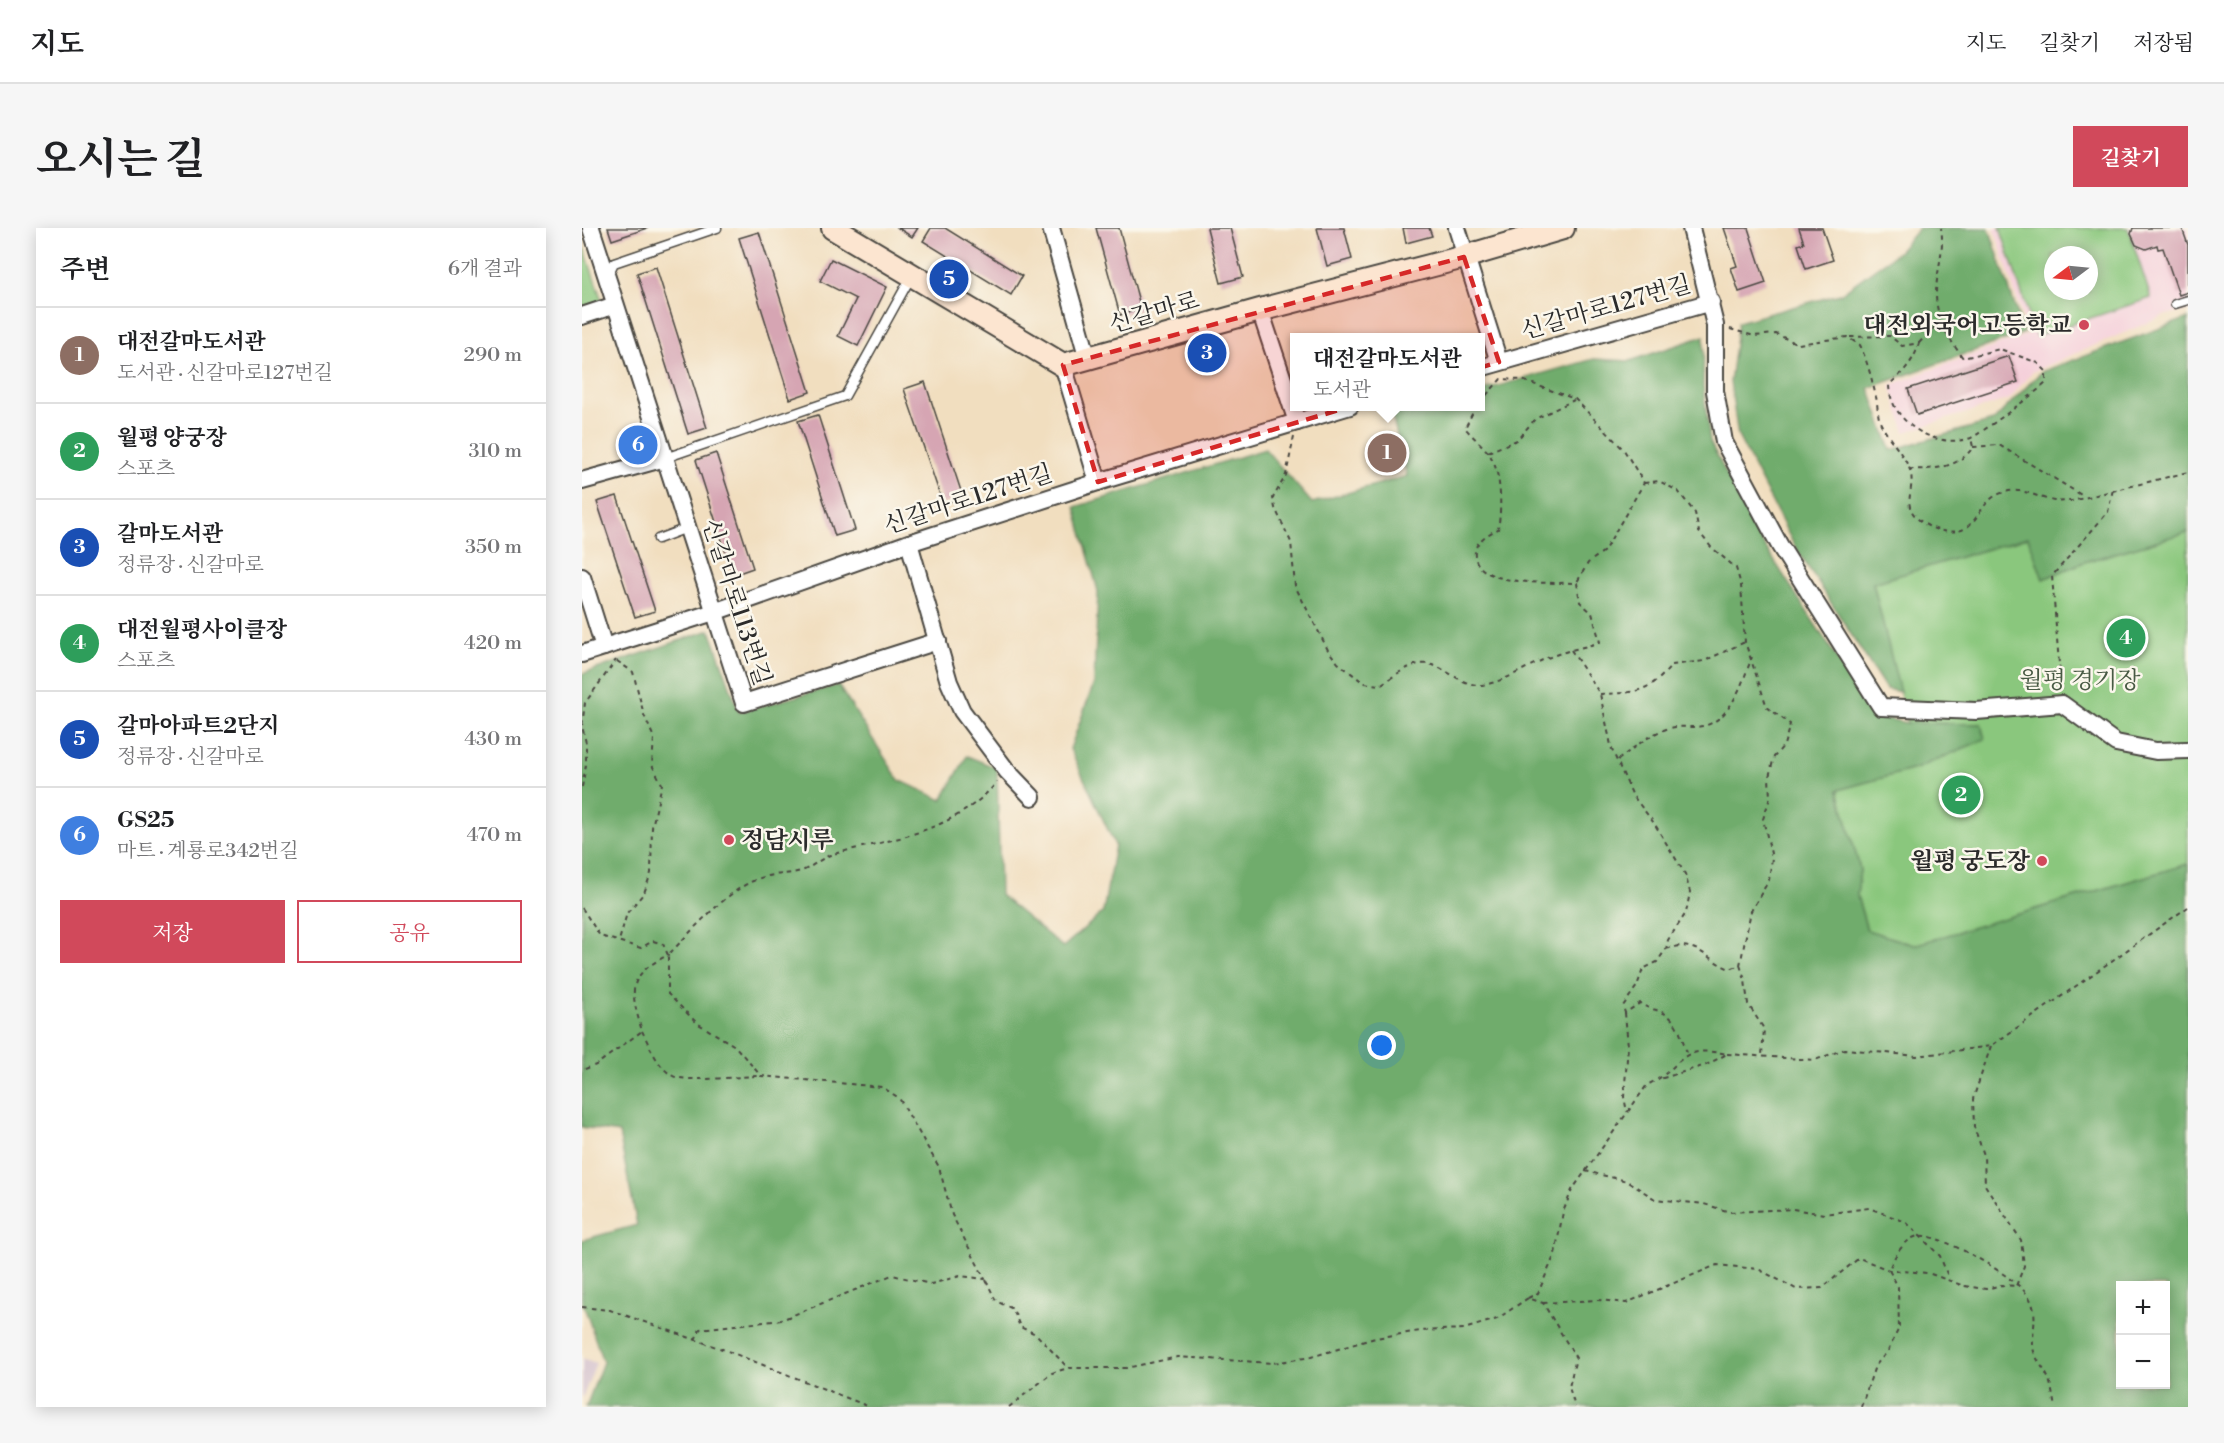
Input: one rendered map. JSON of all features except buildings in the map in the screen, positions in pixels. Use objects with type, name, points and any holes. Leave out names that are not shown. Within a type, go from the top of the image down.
[{"type":"street","name":"신갈마로113번길","points":[[591,228],[744,703],[938,641]]},
{"type":"street","points":[[833,228],[1063,365],[1098,482]]},
{"type":"street","points":[[1051,228],[1088,358]]},
{"type":"street","points":[[1457,228],[1464,257],[1499,362]]},
{"type":"street","name":"신갈마로","points":[[1063,365],[1260,310],[1464,257],[1563,228]]},
{"type":"street","points":[[1691,228],[1715,325],[1715,391],[1724,442],[1780,546],[1881,707],[1976,711],[2062,704],[2116,743],[2156,751],[2188,750]]},
{"type":"street","name":"신갈마로127번길","points":[[1485,366],[1711,302]]},
{"type":"street","points":[[582,316],[615,305]]},
{"type":"street","points":[[1260,310],[1290,401]]},
{"type":"street","points":[[1293,411],[1297,422]]},
{"type":"street","name":"신갈마로127번길","points":[[582,654],[714,612],[909,543],[1098,482],[1333,411]]},
{"type":"street","points":[[582,481],[664,458]]},
{"type":"street","points":[[909,543],[949,682],[962,711],[1007,771],[1032,797]]},
{"type":"street","points":[[582,578],[604,647]]},
{"type":"lane","points":[[607,278],[614,263],[717,228]]},
{"type":"lane","points":[[664,458],[844,396],[913,274]]},
{"type":"lane","points":[[2175,304],[2188,300]]},
{"type":"lane","points":[[658,539],[687,528]]},
{"type":"path","points":[[1940,321],[1919,343],[1916,356],[1907,368],[1889,385],[1889,396],[1903,420],[1924,435],[1946,440],[1971,438],[2046,383],[2046,371],[2038,363],[2000,349],[1963,358],[1940,321],[1936,294],[1942,255],[1941,228]]},
{"type":"path","points":[[1715,325],[1754,336],[1776,334],[1798,344],[1847,337],[1890,336],[1902,346],[1919,343]]},
{"type":"path","points":[[1847,337],[1860,345],[1876,397],[1880,422],[1910,469],[1913,483],[1909,502],[1912,511],[1926,525],[1943,532],[1960,531],[1972,525],[1980,510],[1989,501],[1997,495],[2012,491],[2032,492],[2054,501],[2072,501],[2083,496],[2188,472]]},
{"type":"path","points":[[1485,397],[1501,379],[1522,380],[1575,399],[1624,450],[1644,483]]},
{"type":"path","points":[[1488,452],[1516,440],[1535,419],[1575,399]]},
{"type":"path","points":[[1474,411],[1465,428],[1488,452],[1498,482],[1500,517],[1498,529],[1485,536],[1477,545],[1475,556],[1483,570],[1497,578],[1577,582]]},
{"type":"path","points":[[1297,422],[1291,461],[1273,498],[1275,508],[1291,542],[1295,586],[1328,651],[1338,663],[1364,683],[1380,685],[1410,666],[1420,663],[1439,666],[1461,680],[1479,685],[1498,681],[1571,650],[1600,642],[1592,613],[1580,602],[1577,582],[1588,563],[1604,551],[1644,483]]},
{"type":"path","points":[[1910,469],[1929,470],[1965,458],[1973,447],[1971,438]]},
{"type":"path","points":[[1973,447],[1999,445],[2083,496]]},
{"type":"path","points":[[1644,483],[1659,481],[1678,491],[1695,513],[1699,532],[1711,547],[1736,568],[1741,585],[1745,642],[1752,657],[1767,707],[1790,724],[1784,745],[1774,757],[1769,777],[1770,798],[1763,819],[1772,858],[1768,880],[1751,911],[1740,965],[1748,1004],[1764,1029],[1762,1056]]},
{"type":"path","points":[[2062,704],[2052,576],[2108,512],[2113,489]]},
{"type":"path","points":[[1600,694],[1636,693],[1663,677],[1672,665],[1704,661],[1745,642]]},
{"type":"path","points":[[604,647],[617,661],[633,672],[644,715],[654,738],[652,765],[662,784],[652,826],[651,873],[644,892],[627,913],[619,941]]},
{"type":"path","points":[[1571,650],[1600,694],[1606,729],[1633,796],[1654,823],[1685,874],[1690,892],[1686,913],[1668,940],[1666,950],[1657,962],[1643,969],[1637,986],[1623,1006],[1628,1046],[1624,1098],[1627,1114]]},
{"type":"path","points":[[1618,760],[1634,747],[1669,728],[1705,726],[1717,721],[1740,689],[1752,657]]},
{"type":"path","points":[[582,787],[586,765],[586,743],[582,726],[585,703],[617,661]]},
{"type":"path","points":[[1007,771],[991,789],[936,827],[860,850],[835,853],[802,871],[762,877],[724,900],[668,955],[654,962],[637,978],[632,997],[642,1031],[657,1060],[674,1076],[694,1080],[728,1076],[761,1076],[882,1088],[899,1098],[939,1167],[952,1215],[996,1301],[1013,1309],[1020,1327],[1036,1334],[1068,1368]]},
{"type":"path","points":[[1660,1079],[1688,1053],[1704,1050],[1727,1054],[1815,1060],[1845,1049],[1917,1056],[1991,1046],[2188,907]]},
{"type":"path","points":[[582,908],[600,936],[641,948],[653,941],[663,944],[668,955],[668,994],[697,1023],[735,1046],[761,1076]]},
{"type":"path","points":[[1666,950],[1681,945],[1697,949],[1730,969],[1740,965]]},
{"type":"path","points":[[1625,1013],[1640,1003],[1648,1009],[1667,1015],[1678,1028],[1688,1053]]},
{"type":"path","points":[[582,1070],[597,1065],[642,1031]]},
{"type":"path","points":[[1991,1046],[1973,1100],[1974,1127],[1984,1155],[1985,1185],[2021,1240],[2024,1266],[2016,1286]]},
{"type":"path","points":[[1009,1407],[1052,1373],[1068,1368],[1126,1368],[1178,1357],[1273,1363],[1311,1357],[1375,1338],[1420,1331],[1464,1329],[1497,1319],[1538,1293],[1555,1254],[1563,1212],[1572,1190],[1647,1085],[1706,1065],[1727,1054]]},
{"type":"path","points":[[1584,1171],[1627,1181],[1655,1199],[1704,1204],[1730,1212],[1793,1209],[1824,1214],[1869,1208],[1906,1222],[1940,1256],[1948,1279]]},
{"type":"path","points":[[1861,1407],[1875,1366],[1888,1351],[1899,1328],[1898,1287],[1889,1270],[1893,1258],[1912,1238],[1920,1235],[1952,1245],[1986,1262],[2028,1296],[2036,1317],[2033,1349],[2049,1380],[2055,1407]]},
{"type":"path","points":[[1528,1298],[1543,1303],[1598,1300],[1626,1303],[1717,1265],[1758,1269],[1796,1289],[1822,1288],[1859,1258],[1889,1270],[1917,1272],[1948,1279],[1964,1286],[1986,1289],[2002,1285],[2016,1286]]},
{"type":"path","points":[[695,1340],[700,1329],[781,1320],[892,1275],[931,1284],[960,1275],[985,1279]]},
{"type":"path","points":[[1543,1303],[1576,1358],[1569,1387],[1575,1407]]},
{"type":"path","points":[[582,1307],[610,1310],[870,1407]]},
{"type":"highlighted area","points":[[1464,257],[1499,362],[1098,482],[1063,365]]},
{"type":"shaded area","name":"대전외국어고등학교","points":[[1994,228],[2188,228],[2188,310],[2166,315],[2032,372],[2010,399],[1905,432],[1890,385],[2028,334]]},
{"type":"shaded area","points":[[582,1358],[596,1363],[582,1399]]},
{"type":"green space","points":[[1919,228],[1989,228],[2024,333],[1869,388],[1891,450],[1993,421],[2041,372],[2188,318],[2188,532],[2084,562],[2043,579],[2028,537],[1873,583],[1900,692],[1886,689],[1794,545],[1738,436],[1730,382],[1738,322],[1840,294],[1898,252]]},
{"type":"green space","points":[[2000,228],[2128,228],[2151,298],[2036,336]]},
{"type":"green space","points":[[582,242],[602,301],[582,307]]},
{"type":"green space","points":[[1704,336],[1703,386],[1710,442],[1759,537],[1874,716],[1907,723],[1981,724],[1985,739],[1918,768],[1838,790],[1860,869],[1857,896],[1867,930],[1914,945],[2188,864],[2188,1407],[586,1407],[603,1362],[582,1300],[582,1240],[637,1225],[619,1133],[582,1127],[582,674],[710,630],[739,712],[838,685],[899,780],[942,800],[967,756],[997,768],[1000,895],[1063,947],[1103,912],[1115,845],[1070,749],[1094,683],[1098,591],[1075,507],[1265,449],[1312,503],[1407,476],[1392,415],[1408,411],[1485,411],[1485,390],[1594,359],[1630,361]]},
{"type":"green space","name":"월평 경기장","points":[[2188,532],[2188,864],[1914,945],[1867,930],[1857,896],[1860,869],[1838,790],[1918,768],[1981,724],[1907,723],[1873,583],[2028,537],[2043,579],[2084,562]]},
{"type":"place","name":"갈마아파트2단지","points":[[949,279]]},
{"type":"place","name":"대전외국어고등학교","points":[[2084,325]]},
{"type":"place","name":"갈마도서관","points":[[1207,353]]},
{"type":"place","name":"GS25","points":[[638,445]]},
{"type":"place","name":"대전갈마도서관","points":[[1387,453]]},
{"type":"place","name":"대전월평사이클장","points":[[2126,638]]},
{"type":"place","name":"월평 양궁장","points":[[1961,795]]},
{"type":"place","name":"정담시루","points":[[729,840]]},
{"type":"place","name":"월평 궁도장","points":[[2042,861]]}]
